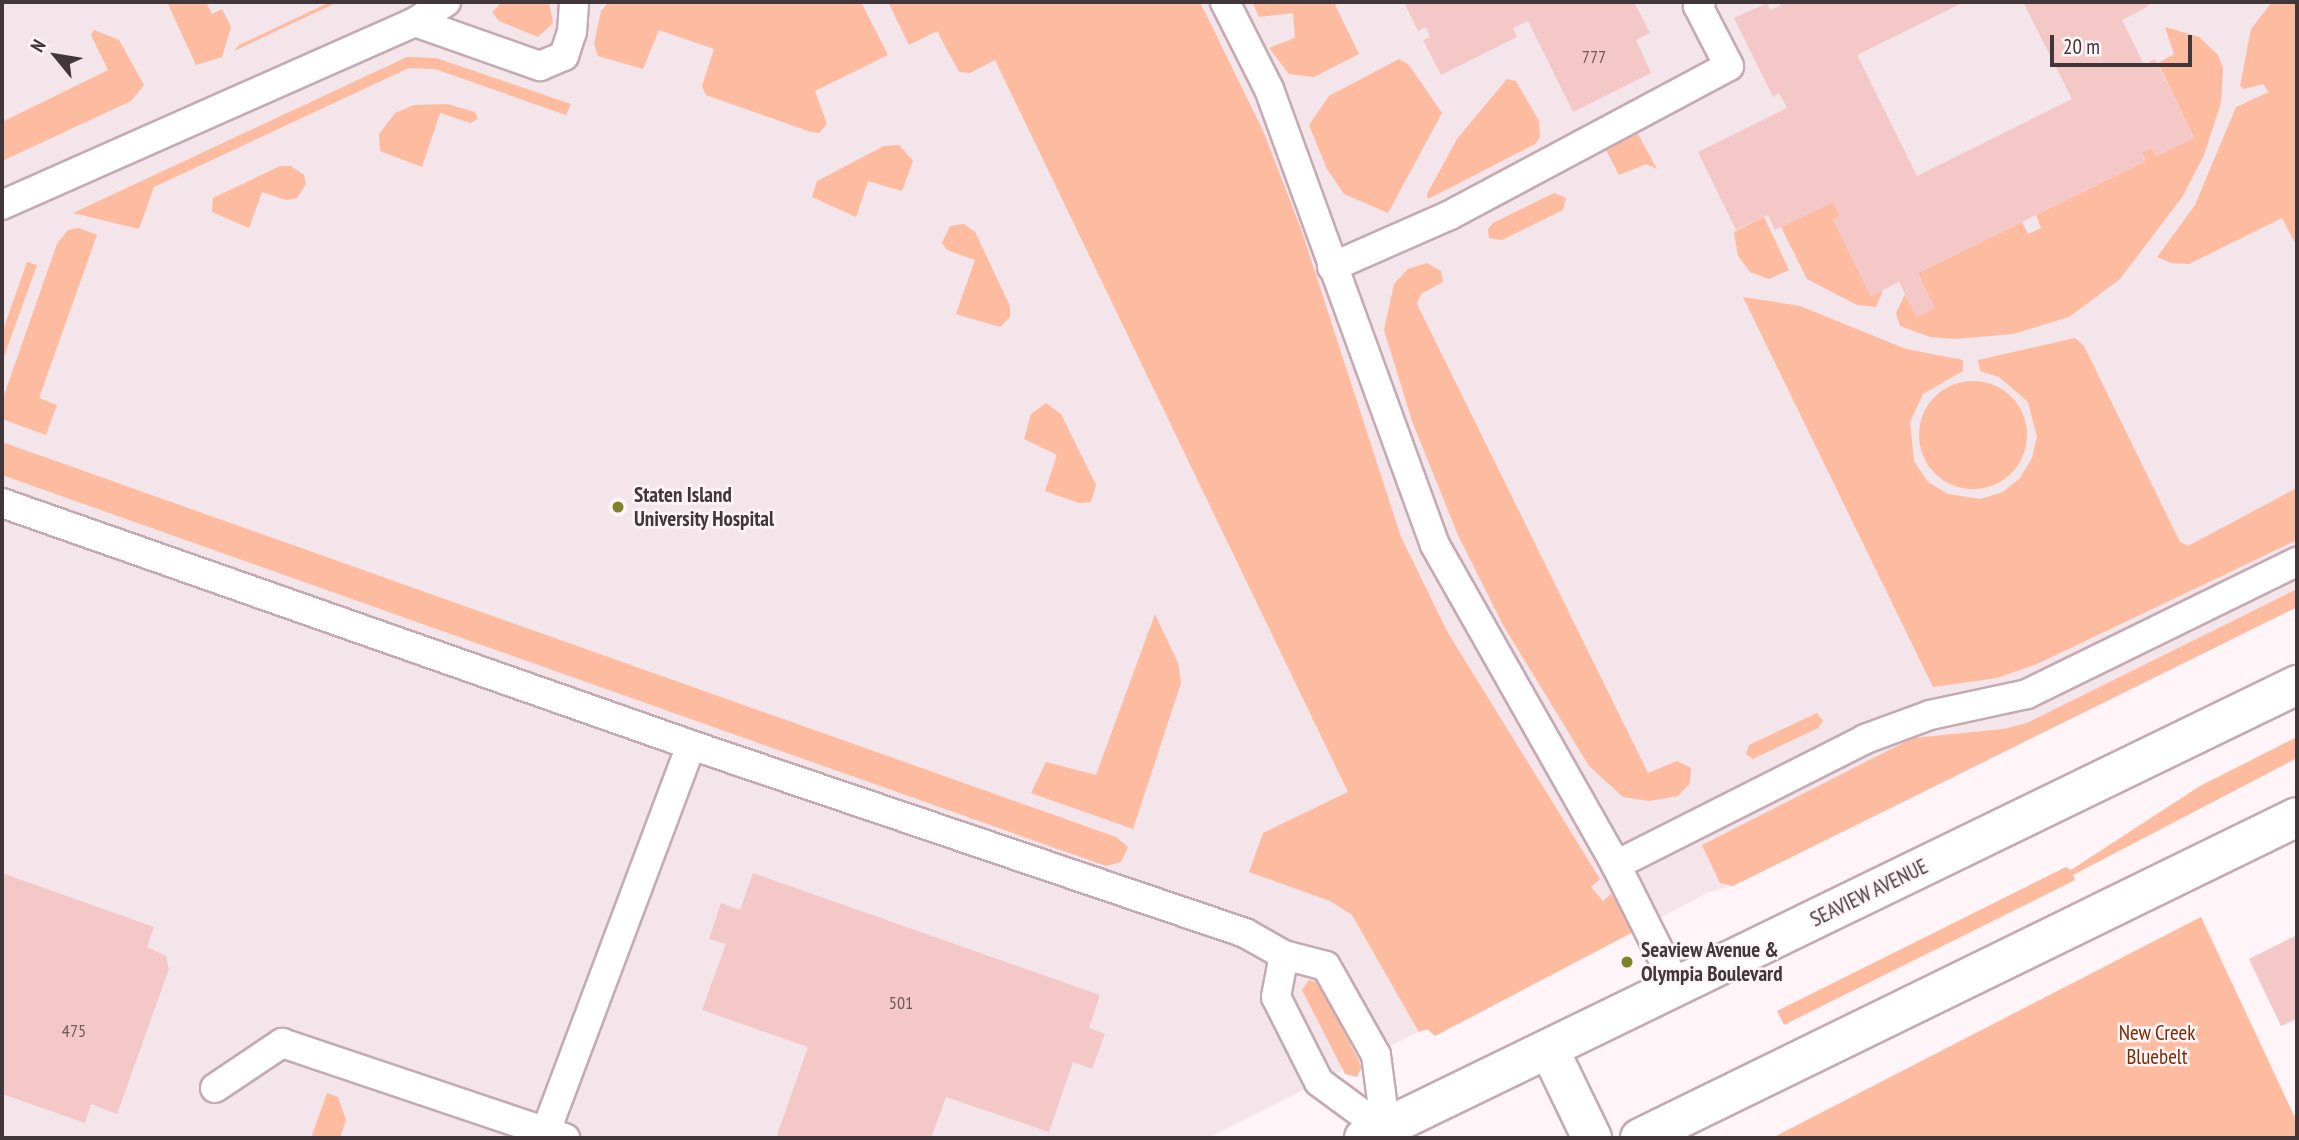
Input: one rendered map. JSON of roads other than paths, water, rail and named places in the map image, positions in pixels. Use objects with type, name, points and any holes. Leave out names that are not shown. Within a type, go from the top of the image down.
[{"type":"street","name":"SEAVIEW AVENUE","points":[[1378,1135],[2297,685]]},
{"type":"street","points":[[1640,1138],[2297,817]]},
{"type":"street","points":[[1549,1049],[1592,1138]]},
{"type":"lane","points":[[2,205],[415,22],[446,2]]},
{"type":"lane","points":[[415,22],[540,66],[564,56],[572,32],[574,2]]},
{"type":"lane","points":[[1224,2],[1269,89],[1435,545],[1616,865],[1676,987]]},
{"type":"lane","points":[[1332,267],[1450,215],[1729,66],[1698,6],[1701,2]]},
{"type":"lane","points":[[2,503],[691,745],[1245,933],[1284,955],[1326,966],[1376,1055],[1378,1135]]},
{"type":"lane","points":[[1616,865],[1865,739],[1930,715],[2027,694],[2297,562]]},
{"type":"lane","points":[[215,1088],[282,1043],[555,1134],[691,745]]},
{"type":"lane","points":[[1284,955],[1276,997],[1319,1082],[1378,1135]]},
{"type":"place","name":"Staten Island University Hospital","points":[[618,507]]},
{"type":"place","name":"Seaview Avenue & Olympia Boulevard","points":[[1627,962]]},
{"type":"park label","name":"New Creek Bluebelt","points":[[2157,1045]]}]
